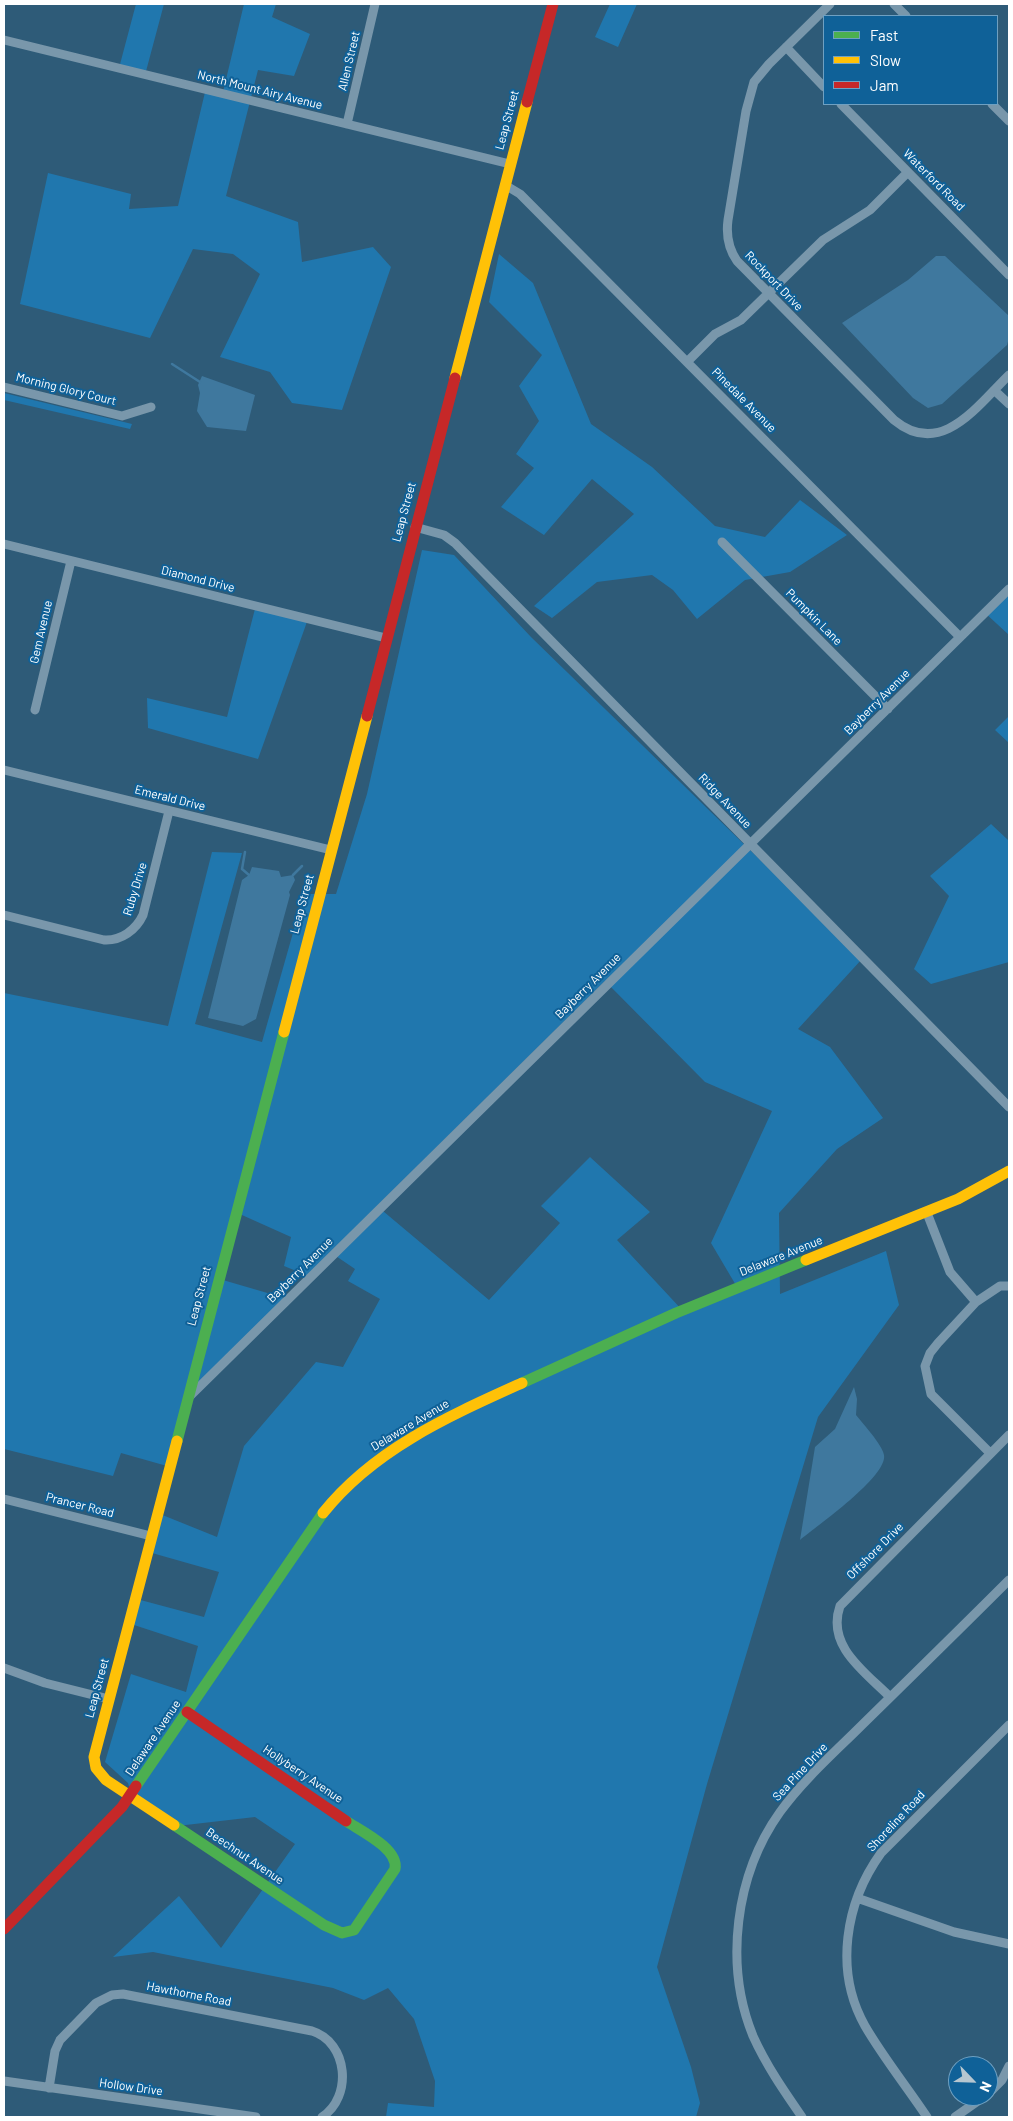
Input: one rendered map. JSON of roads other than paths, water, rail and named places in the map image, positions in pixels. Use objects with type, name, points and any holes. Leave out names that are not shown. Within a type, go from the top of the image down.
[{"type":"street","name":"Allen Street","points":[[347,124],[375,4]]},
{"type":"street","name":"Leap Street","points":[[130,1796],[102,1777],[95,1765],[95,1749],[553,4]]},
{"type":"street","name":"Rockport Drive","points":[[830,4],[763,71],[752,89],[727,226],[728,242],[735,258],[894,420],[909,430],[931,434],[951,429],[994,390]]},
{"type":"street","points":[[894,4],[905,15]]},
{"type":"street","name":"North Mount Airy Avenue","points":[[4,40],[510,164]]},
{"type":"street","points":[[786,47],[823,86]]},
{"type":"street","name":"Waterford Road","points":[[842,105],[1009,274]]},
{"type":"street","points":[[993,105],[1009,121]]},
{"type":"street","points":[[688,361],[715,334],[738,323],[823,240],[868,212],[908,172]]},
{"type":"street","name":"Pinedale Avenue","points":[[505,185],[520,194],[688,361],[960,637]]},
{"type":"street","points":[[1009,376],[994,390],[1009,404]]},
{"type":"street","name":"Morning Glory Court","points":[[4,387],[122,416],[151,407]]},
{"type":"street","name":"Ridge Avenue","points":[[415,527],[444,536],[455,544],[1009,1107]]},
{"type":"street","name":"Pumpkin Lane","points":[[722,542],[888,709]]},
{"type":"street","name":"Diamond Drive","points":[[4,544],[386,638]]},
{"type":"street","name":"Gem Avenue","points":[[35,710],[71,561]]},
{"type":"street","name":"Bayberry Avenue","points":[[186,1401],[1009,589]]},
{"type":"street","name":"Emerald Drive","points":[[4,770],[330,850]]},
{"type":"street","name":"Ruby Drive","points":[[4,915],[104,940],[113,940],[129,932],[136,927],[143,915],[169,811]]},
{"type":"street","name":"Delaware Avenue","points":[[4,1929],[110,1822],[130,1796],[331,1502],[368,1467],[432,1425],[546,1371],[715,1297],[927,1212],[979,1189],[1009,1171]]},
{"type":"street","points":[[927,1212],[950,1272],[976,1302]]},
{"type":"street","points":[[990,1454],[930,1394],[925,1366],[930,1353],[976,1302],[1000,1286],[1009,1286]]},
{"type":"street","name":"Offshore Drive","points":[[890,1697],[841,1645],[835,1624],[840,1606],[1009,1435]]},
{"type":"street","name":"Prancer Road","points":[[4,1499],[151,1536]]},
{"type":"street","name":"Sea Pine Drive","points":[[802,2117],[768,2066],[753,2035],[746,2012],[737,1963],[740,1913],[754,1862],[765,1836],[798,1789],[1009,1580]]},
{"type":"street","points":[[4,1668],[45,1683],[109,1699]]},
{"type":"street","name":"Hollyberry Avenue","points":[[187,1712],[392,1852],[396,1864],[364,1917],[354,1930],[347,1933]]},
{"type":"street","name":"Shoreline Road","points":[[927,2117],[865,2025],[857,2007],[851,1984],[847,1949],[849,1924],[857,1898],[873,1864],[893,1840],[1009,1725]]},
{"type":"street","name":"Beechnut Avenue","points":[[130,1796],[324,1925],[337,1932],[347,1933]]},
{"type":"street","points":[[857,1898],[954,1932],[1009,1944]]},
{"type":"street","name":"Hawthorne Road","points":[[49,2088],[55,2051],[60,2040],[96,2003],[112,1996],[123,1994],[319,2033],[330,2040],[341,2058],[341,2084],[335,2104],[322,2117]]},
{"type":"street","points":[[998,2084],[1009,2066]]},
{"type":"street","name":"Hollow Drive","points":[[4,2081],[256,2117]]},
{"type":"street","points":[[955,2117],[971,2106]]},
{"type":"waterway","points":[[172,364],[200,382]]},
{"type":"waterway","points":[[245,852],[242,869],[249,875]]},
{"type":"waterway","points":[[293,875],[302,866]]}]
